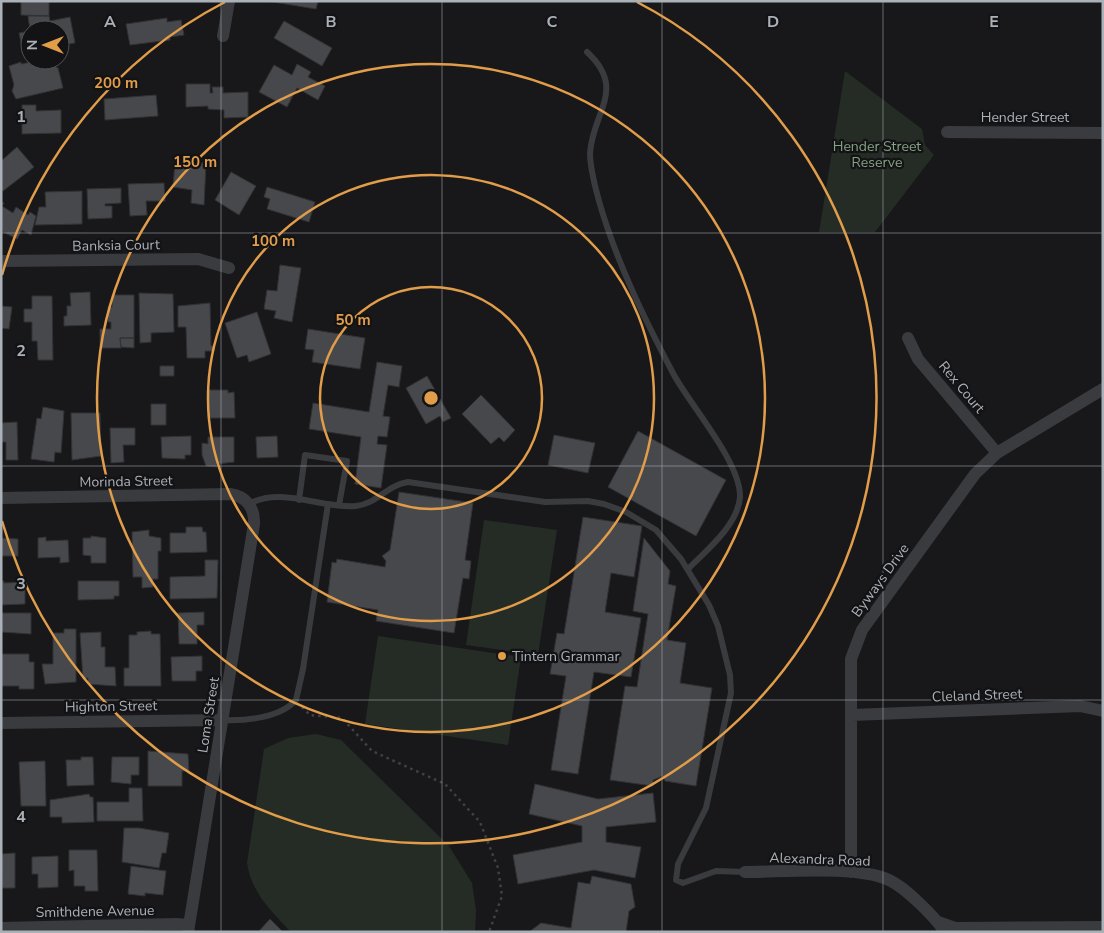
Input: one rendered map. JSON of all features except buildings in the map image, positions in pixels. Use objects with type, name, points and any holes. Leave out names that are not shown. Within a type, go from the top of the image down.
[{"type":"street","points":[[223,36],[229,1]]},
{"type":"street","name":"Hender Street","points":[[947,132],[1103,133]]},
{"type":"street","name":"Banksia Court","points":[[1,261],[198,259],[230,268]]},
{"type":"street","name":"Rex Court","points":[[908,338],[918,359],[998,453]]},
{"type":"street","name":"Byways Drive","points":[[851,872],[851,659],[862,630],[975,474],[998,453],[1103,389]]},
{"type":"street","name":"Morinda Street","points":[[1,498],[230,494],[242,498],[249,504]]},
{"type":"street","name":"Loma Street","points":[[189,929],[254,524],[254,516],[249,504]]},
{"type":"street","name":"Cleland Street","points":[[852,715],[1080,706],[1103,711]]},
{"type":"street","name":"Highton Street","points":[[1,723],[222,720]]},
{"type":"street","name":"Alexandra Road","points":[[745,872],[851,872],[877,875],[891,880],[941,927],[999,929],[1103,927]]},
{"type":"street","name":"Smithdene Avenue","points":[[1,928],[176,924],[189,929]]},
{"type":"lane","points":[[587,52],[604,70],[606,83],[601,115],[590,152],[592,172],[608,231],[650,328],[675,376],[716,438],[738,484],[740,497],[731,520],[718,539],[688,569]]},
{"type":"lane","points":[[299,500],[305,455],[347,461],[339,505]]},
{"type":"lane","points":[[249,504],[260,498],[273,497],[339,505],[365,504],[397,483],[408,482],[545,502],[604,504],[626,512],[656,530],[688,569],[709,605],[718,626],[730,675],[731,693],[706,808],[678,864],[676,880],[683,883],[716,871],[745,872]]},
{"type":"lane","points":[[222,720],[246,720],[283,710],[296,700],[303,669],[328,504]]},
{"type":"path","points":[[296,700],[310,715],[342,718],[372,751],[445,784],[480,822],[498,868],[502,896],[489,932]]},
{"type":"green space","name":"Hender Street Reserve","points":[[845,71],[922,129],[925,145],[934,155],[875,232],[819,232]]},
{"type":"green space","points":[[484,520],[557,530],[538,655],[466,645]]},
{"type":"green space","points":[[378,636],[521,657],[508,745],[365,724]]},
{"type":"green space","points":[[316,734],[341,740],[449,846],[472,883],[476,910],[475,932],[291,932],[269,909],[257,892],[247,863],[264,749],[288,738]]},
{"type":"place","name":"Tintern Grammar","points":[[502,656]]}]
